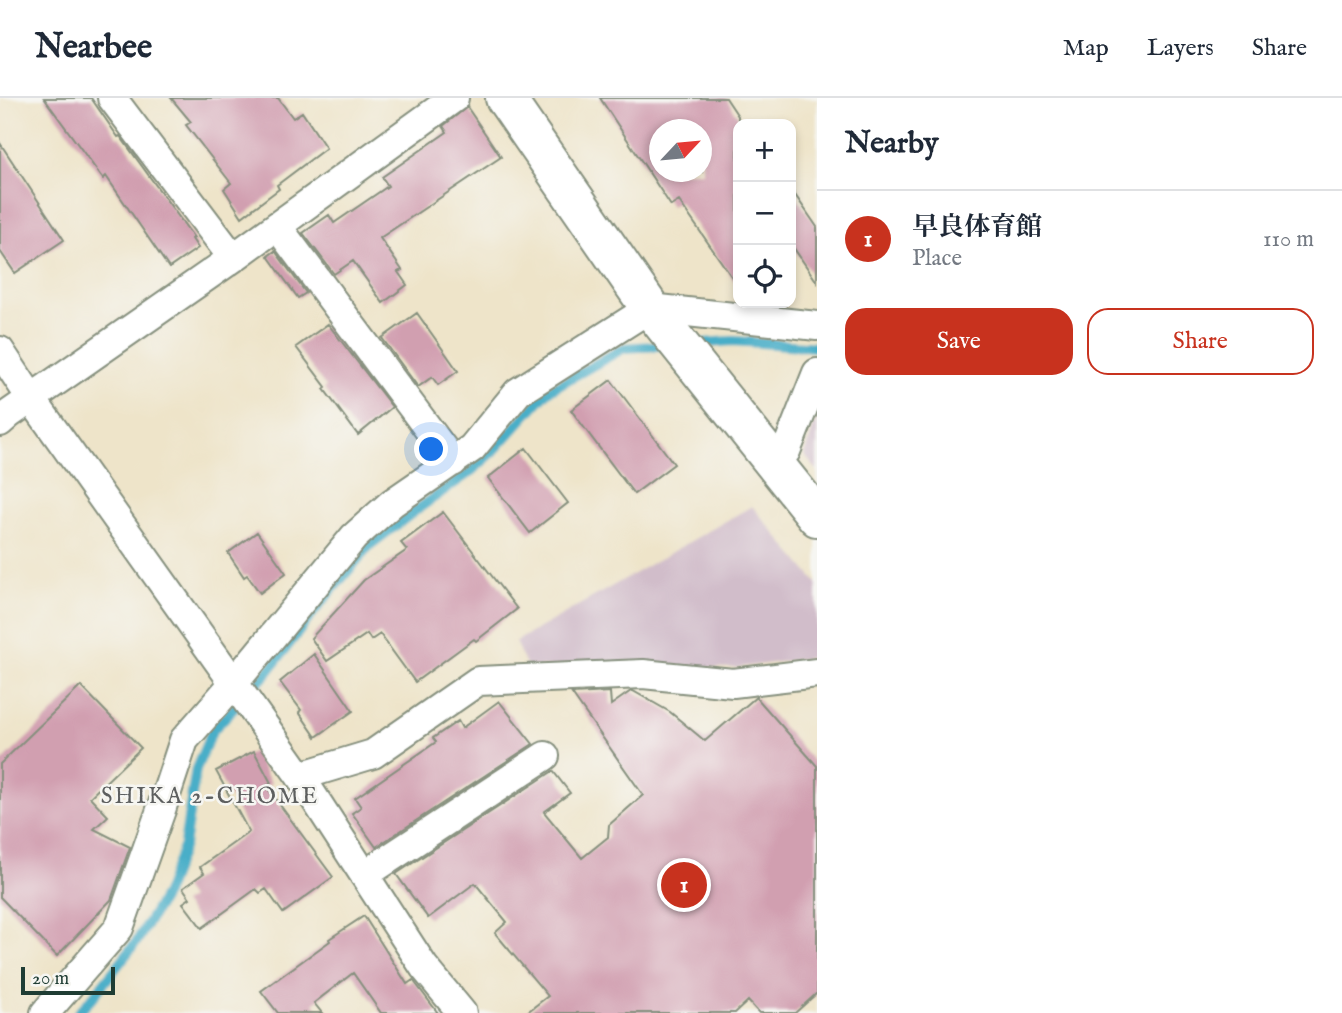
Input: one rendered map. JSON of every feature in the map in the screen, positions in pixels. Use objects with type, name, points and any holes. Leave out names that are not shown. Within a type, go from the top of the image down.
[{"type":"street","points":[[112,98],[233,258]]},
{"type":"street","points":[[0,422],[454,98]]},
{"type":"street","points":[[505,98],[655,314],[817,517]]},
{"type":"street","points":[[277,226],[453,462]]},
{"type":"street","points":[[45,1013],[119,928],[184,740],[354,537],[392,503],[472,448],[518,392],[655,314],[817,326]]},
{"type":"street","points":[[0,351],[300,776],[424,967],[462,1013]]},
{"type":"street","points":[[774,463],[786,451],[817,373]]},
{"type":"street","points":[[300,776],[373,754],[478,681],[643,674],[733,683],[817,673]]},
{"type":"street","points":[[364,875],[545,756]]},
{"type":"shaded area","points":[[817,417],[817,470],[804,455]]},
{"type":"shaded area","points":[[752,506],[817,583],[817,657],[736,668],[527,667],[515,642]]},
{"type":"building","points":[[44,98],[91,98],[194,238],[192,239],[198,248],[169,268],[106,176],[103,179]]},
{"type":"building","points":[[171,98],[278,98],[293,118],[302,112],[326,148],[277,185],[279,189],[242,217],[224,189],[231,183],[186,125],[191,122]]},
{"type":"building","points":[[600,98],[726,98],[738,116],[738,119],[733,119],[733,279],[679,201],[671,206],[655,182],[712,182],[712,119],[649,119],[649,173]]},
{"type":"building","points":[[467,107],[501,157],[380,238],[402,270],[398,272],[407,285],[383,303],[353,261],[334,274],[303,233],[329,215],[334,223],[388,186],[382,177],[447,132],[443,126]]},
{"type":"building","points":[[0,143],[64,240],[15,273],[0,251]]},
{"type":"building","points":[[796,196],[817,227],[817,282],[796,251]]},
{"type":"building","points":[[275,251],[306,293],[298,298],[268,256]]},
{"type":"building","points":[[417,313],[458,371],[438,385],[432,377],[418,387],[382,338]]},
{"type":"building","points":[[328,324],[392,407],[358,435],[296,347]]},
{"type":"building","points":[[611,380],[674,464],[634,494],[571,410]]},
{"type":"building","points":[[526,448],[568,503],[530,533],[488,478]]},
{"type":"building","points":[[443,512],[517,609],[476,641],[474,639],[415,682],[380,634],[371,640],[367,634],[327,661],[311,638],[364,580],[407,550],[401,543]]},
{"type":"building","points":[[257,532],[286,573],[260,593],[247,575],[244,577],[228,553]]},
{"type":"building","points":[[314,654],[353,711],[316,737],[299,712],[301,710],[280,682]]},
{"type":"building","points":[[81,686],[141,748],[90,797],[108,816],[94,829],[130,847],[111,900],[57,956],[0,897],[0,764]]},
{"type":"building","points":[[631,691],[670,712],[705,741],[756,697],[817,766],[817,993],[795,1013],[759,1013],[748,1001],[735,1013],[526,1013],[548,996],[495,933],[507,922],[475,883],[428,918],[396,874],[553,771],[570,793],[544,812],[582,858],[608,837],[609,825],[643,795],[572,694],[610,692],[611,705]]},
{"type":"building","points":[[499,701],[533,744],[376,847],[352,813],[361,807],[355,798],[436,742],[433,738],[458,721],[462,728]]},
{"type":"building","points":[[254,751],[271,783],[266,786],[333,877],[283,913],[266,889],[260,893],[256,889],[202,928],[183,903],[190,898],[183,888],[204,873],[200,867],[249,832],[216,771]]},
{"type":"building","points":[[364,916],[407,984],[413,980],[438,1013],[381,1013],[353,973],[314,1003],[322,1013],[278,1013],[261,991]]},
{"type":"waterway","points":[[690,344],[733,341],[817,347]]},
{"type":"waterway","points":[[78,1013],[137,941],[165,894],[184,845],[196,769],[212,731],[267,673],[370,545],[469,473],[492,453],[548,391],[624,348],[668,345]]},
{"type":"place","name":"早良体育館","points":[[684,885]]},
{"type":"district","name":"SHIKA 2-CHOME","points":[[210,796]]}]
